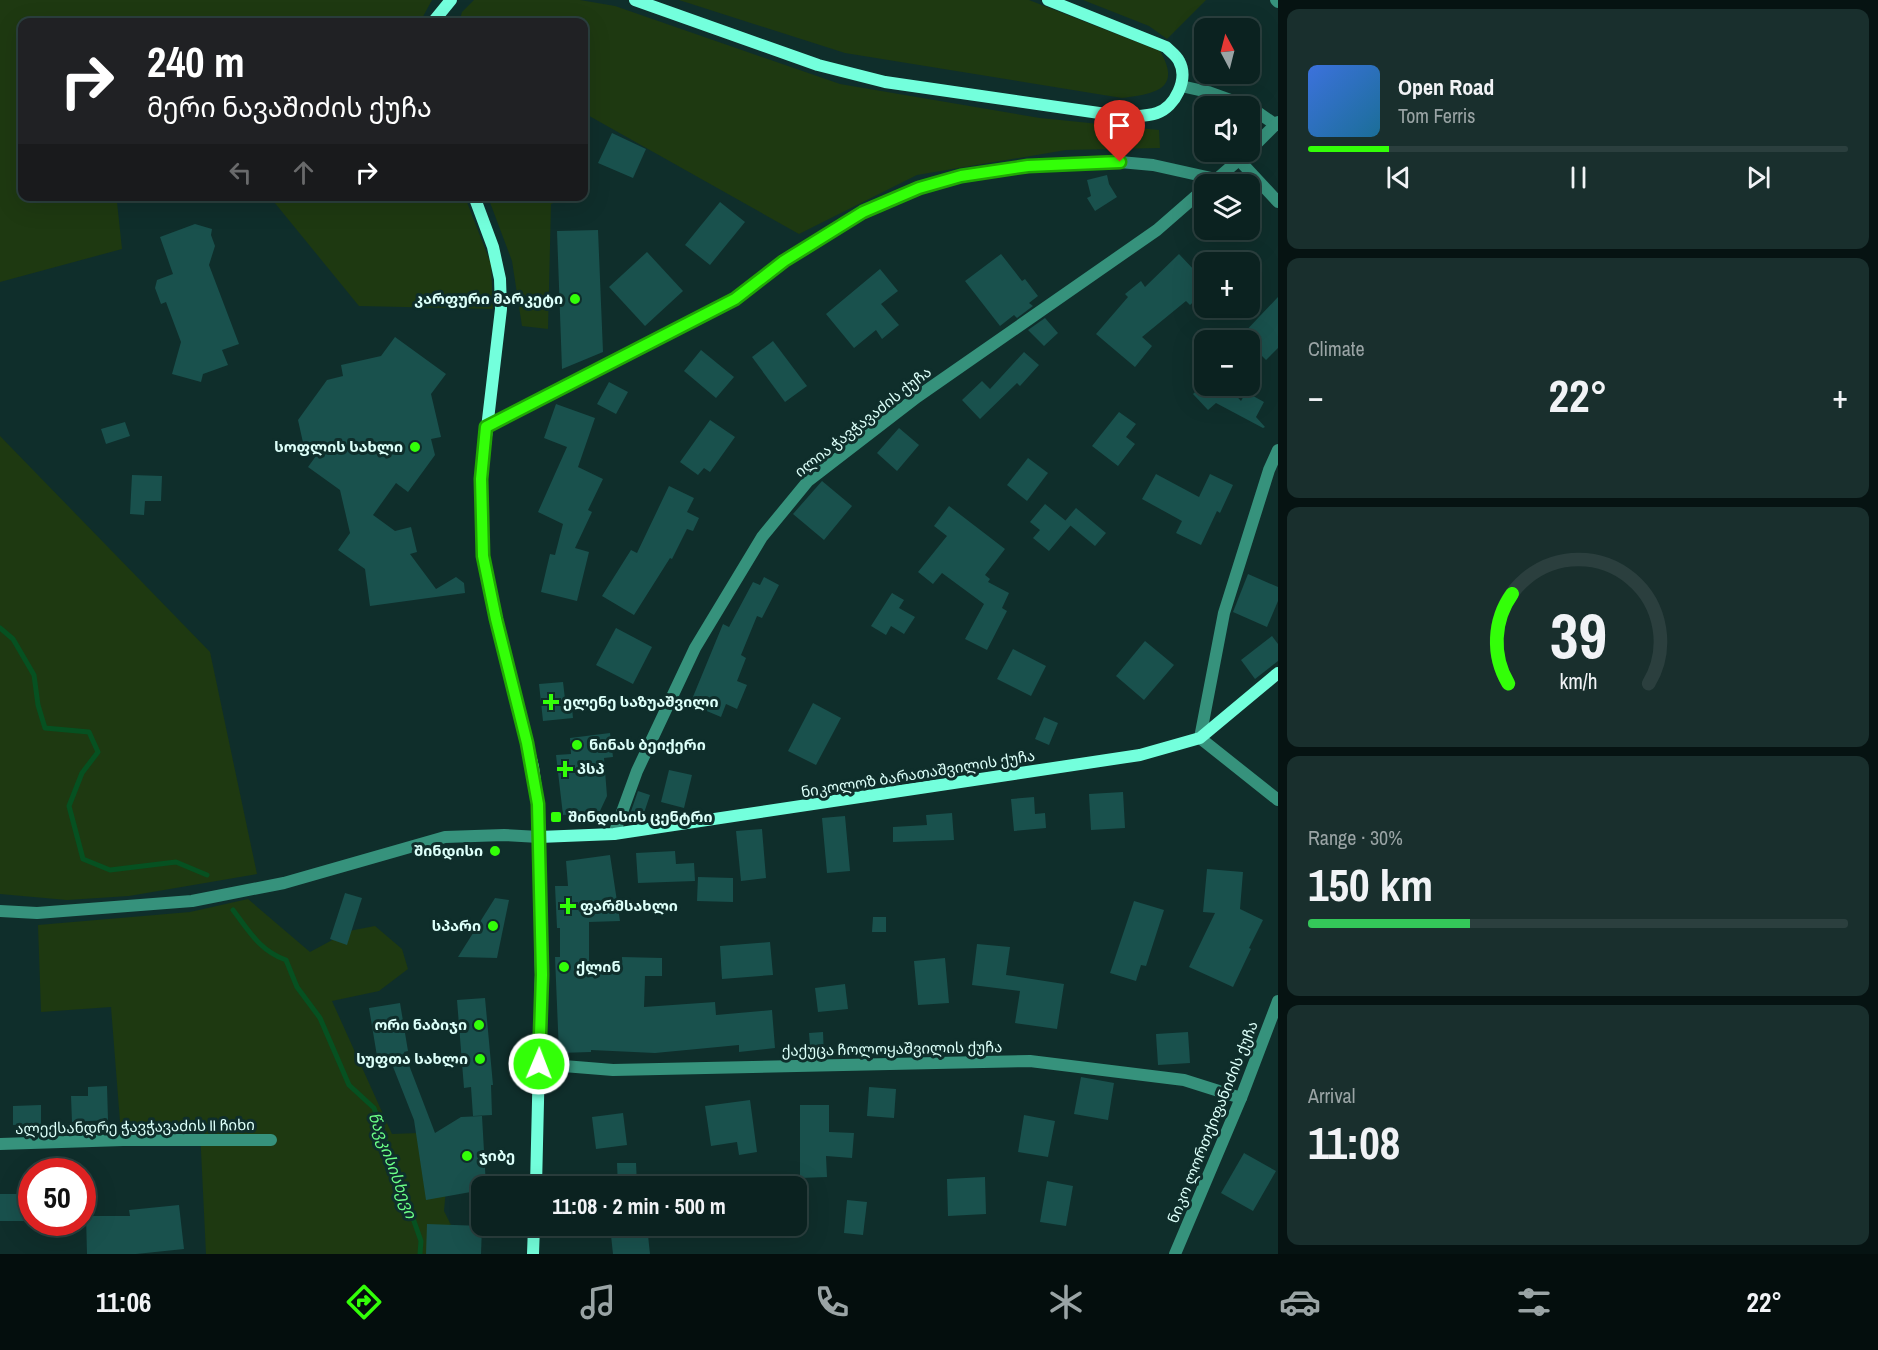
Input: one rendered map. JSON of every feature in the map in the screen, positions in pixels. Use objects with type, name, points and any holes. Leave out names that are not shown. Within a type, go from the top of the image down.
[{"type":"main road","points":[[436,18],[451,0]]},
{"type":"main road","points":[[635,0],[818,65],[885,82],[1127,117],[1157,113],[1170,106],[1181,86],[1183,74],[1179,61],[1166,47],[1048,0]]},
{"type":"main road","points":[[476,201],[493,247],[500,279],[501,309],[481,479],[483,556],[532,767],[538,804],[542,975],[536,1176]]},
{"type":"main road","points":[[1200,738],[1278,673]]},
{"type":"main road","name":"ნიკოლოზ ბარათაშვილის ქუჩა","points":[[539,837],[614,834],[1140,755],[1200,738]]},
{"type":"main road","points":[[533,1254],[534,1236]]},
{"type":"street","points":[[1181,86],[1219,96]]},
{"type":"street","points":[[1260,114],[1277,124],[1260,140]]},
{"type":"street","points":[[486,427],[735,299],[784,261],[863,212],[919,188],[961,176],[1028,166],[1120,162],[1153,165],[1194,177]]},
{"type":"street","points":[[1222,174],[1237,162]]},
{"type":"street","points":[[1251,162],[1278,202]]},
{"type":"street","name":"ილია ჭავჭავაძის ქუჩა","points":[[614,834],[637,771],[695,648],[762,537],[808,481],[917,397],[1157,230],[1194,198]]},
{"type":"street","points":[[1278,450],[1269,470],[1224,613],[1200,738],[1278,800]]},
{"type":"street","points":[[0,911],[37,913],[192,901],[285,883],[445,837],[504,835],[539,837]]},
{"type":"street","name":"ნიკო ლორთქიფანიძის ქუჩა","points":[[1175,1254],[1241,1098],[1278,1001]]},
{"type":"street","name":"ქაქუცა ჩოლოყაშვილის ქუჩა","points":[[539,1064],[613,1070],[1030,1061],[1184,1080],[1241,1098]]},
{"type":"street","name":"ალექსანდრე ჭავჭავაძის II ჩიხი","points":[[0,1144],[123,1140],[271,1140]]},
{"type":"green space","points":[[0,0],[432,0],[422,18],[18,18],[18,201],[122,201],[117,202],[122,249],[0,282]]},
{"type":"green space","points":[[474,0],[580,0],[615,6],[840,84],[1040,118],[1159,130],[1160,148],[1066,150],[917,175],[799,234],[588,115],[588,18],[460,18],[462,12]]},
{"type":"green space","points":[[679,0],[1029,0],[1160,51],[1168,74],[1166,82],[1154,92],[1122,98],[845,53]]},
{"type":"green space","points":[[1083,0],[1206,0],[1167,39],[1149,26]]},
{"type":"green space","points":[[273,201],[467,201],[491,264],[493,309],[359,306]]},
{"type":"green space","points":[[490,201],[557,201],[551,204],[548,329],[522,326],[512,261]]},
{"type":"green space","points":[[0,436],[210,652],[257,874],[129,896],[67,900],[0,894]]},
{"type":"green space","points":[[248,899],[310,952],[349,931],[375,926],[402,949],[408,969],[379,991],[332,1001],[392,1134],[419,1133],[446,1188],[444,1211],[453,1229],[455,1254],[206,1254],[200,1130],[121,1134],[111,1007],[41,1012],[38,925],[190,912]]},
{"type":"building","points":[[612,133],[646,149],[633,178],[598,163]]},
{"type":"building","points":[[1107,175],[1109,184],[1117,197],[1095,211],[1087,198],[1091,196],[1087,180]]},
{"type":"building","points":[[720,202],[745,222],[710,265],[685,245]]},
{"type":"building","points":[[195,224],[212,229],[211,235],[215,246],[209,265],[239,344],[222,350],[228,365],[203,374],[201,382],[172,374],[181,342],[166,302],[161,304],[155,288],[157,280],[173,274],[160,237]]},
{"type":"building","points":[[598,230],[603,352],[562,369],[557,231]]},
{"type":"building","points":[[647,252],[683,291],[645,326],[609,287]]},
{"type":"building","points":[[1001,254],[1022,281],[1025,279],[1038,296],[1029,303],[1033,306],[1017,318],[1014,315],[1000,326],[965,281]]},
{"type":"building","points":[[1179,254],[1194,270],[1194,301],[1190,305],[1186,301],[1142,337],[1152,346],[1135,367],[1096,334],[1128,297],[1125,294],[1141,281],[1145,287]]},
{"type":"building","points":[[880,269],[898,291],[881,304],[899,325],[882,339],[876,330],[854,348],[826,314]]},
{"type":"building","points":[[1278,297],[1278,348],[1266,360],[1260,354],[1260,330],[1247,330]]},
{"type":"building","points":[[1045,318],[1058,333],[1044,346],[1028,330]]},
{"type":"building","points":[[395,337],[446,374],[431,394],[441,437],[431,439],[435,455],[408,492],[396,483],[373,515],[395,531],[411,527],[417,552],[410,554],[436,589],[456,577],[464,583],[465,593],[370,606],[365,569],[338,550],[350,533],[340,490],[308,467],[316,456],[304,447],[298,420],[327,380],[343,376],[341,365],[381,356]]},
{"type":"building","points":[[773,341],[807,386],[785,402],[752,357]]},
{"type":"building","points":[[701,350],[734,377],[716,398],[684,371]]},
{"type":"building","points":[[1024,352],[1039,365],[1020,386],[1017,383],[980,419],[962,400],[982,381],[990,389]]},
{"type":"building","points":[[609,382],[628,392],[616,414],[597,404]]},
{"type":"building","points":[[1195,396],[1236,396],[1241,401],[1244,396],[1253,396],[1264,402],[1256,417],[1265,427],[1216,403],[1208,410]]},
{"type":"building","points":[[556,404],[595,418],[578,467],[603,479],[588,510],[592,512],[575,548],[589,552],[577,601],[541,592],[550,554],[555,555],[563,524],[538,512],[567,447],[544,438]]},
{"type":"building","points":[[1119,412],[1136,424],[1126,437],[1135,444],[1118,466],[1092,446]]},
{"type":"building","points":[[710,420],[735,437],[710,472],[704,468],[698,475],[680,462]]},
{"type":"building","points":[[125,422],[130,436],[106,444],[101,429]]},
{"type":"building","points":[[899,428],[919,445],[897,471],[877,453]]},
{"type":"building","points":[[1028,458],[1048,473],[1027,501],[1007,485]]},
{"type":"building","points":[[1156,474],[1199,497],[1210,474],[1233,485],[1220,513],[1217,511],[1201,545],[1176,533],[1182,521],[1142,499]]},
{"type":"building","points":[[132,475],[162,476],[161,501],[145,501],[144,515],[130,514]]},
{"type":"building","points":[[822,481],[852,506],[824,540],[793,514]]},
{"type":"building","points":[[669,486],[694,498],[687,512],[699,518],[693,531],[687,529],[672,559],[670,558],[634,615],[602,596],[631,550],[637,553]]},
{"type":"building","points":[[1045,504],[1071,525],[1049,551],[1033,538],[1040,530],[1030,522]]},
{"type":"building","points":[[949,506],[1005,549],[985,575],[990,579],[988,582],[1009,593],[1002,608],[1007,611],[987,650],[965,639],[984,604],[942,573],[933,584],[918,572],[947,536],[934,526]]},
{"type":"building","points":[[1076,508],[1106,533],[1095,546],[1065,521]]},
{"type":"building","points":[[1248,574],[1278,587],[1278,601],[1267,627],[1233,612]]},
{"type":"building","points":[[764,577],[779,585],[762,618],[757,616],[741,655],[746,658],[737,681],[747,685],[737,709],[726,704],[721,717],[690,704],[723,624],[729,627],[753,582],[760,585]]},
{"type":"building","points":[[892,593],[904,600],[899,608],[915,617],[904,634],[891,626],[886,635],[871,626]]},
{"type":"building","points":[[616,628],[652,647],[633,684],[596,665]]},
{"type":"building","points":[[1272,636],[1278,644],[1278,661],[1255,679],[1241,660]]},
{"type":"building","points":[[1145,641],[1174,665],[1144,700],[1116,676]]},
{"type":"building","points":[[1013,649],[1046,666],[1031,696],[997,679]]},
{"type":"building","points":[[563,682],[565,699],[571,698],[573,718],[543,721],[539,684]]},
{"type":"building","points":[[813,703],[841,718],[816,765],[788,751]]},
{"type":"building","points":[[1044,717],[1058,723],[1049,745],[1035,739]]},
{"type":"building","points":[[610,733],[613,757],[604,758],[607,796],[600,811],[563,815],[556,755],[571,754],[570,738]]},
{"type":"building","points":[[669,770],[692,775],[684,808],[661,802]]},
{"type":"building","points":[[638,791],[650,795],[641,822],[635,823],[628,820]]},
{"type":"building","points":[[1123,792],[1125,828],[1091,830],[1089,794]]},
{"type":"building","points":[[1034,797],[1035,814],[1045,813],[1046,828],[1014,831],[1011,799]]},
{"type":"building","points":[[952,813],[954,840],[893,842],[893,827],[927,825],[926,815]]},
{"type":"building","points":[[845,816],[850,871],[827,873],[822,818]]},
{"type":"building","points":[[762,829],[766,878],[741,881],[736,831]]},
{"type":"building","points":[[675,851],[676,864],[694,863],[695,881],[638,883],[636,853]]},
{"type":"building","points":[[610,855],[620,921],[589,922],[589,962],[622,963],[622,957],[662,958],[662,976],[645,976],[644,1007],[715,1002],[716,1015],[772,1010],[775,1048],[739,1052],[739,1045],[655,1053],[591,1050],[591,1052],[559,1053],[555,957],[560,957],[560,928],[557,928],[555,886],[568,886],[566,861]]},
{"type":"building","points":[[1207,869],[1243,872],[1240,909],[1263,920],[1233,987],[1189,967],[1215,913],[1203,912]]},
{"type":"building","points":[[698,877],[733,878],[733,902],[697,901]]},
{"type":"building","points":[[345,893],[362,898],[347,945],[330,939]]},
{"type":"building","points":[[495,898],[509,900],[497,958],[458,957]]},
{"type":"building","points":[[1134,901],[1164,910],[1146,966],[1141,965],[1136,981],[1110,973]]},
{"type":"building","points":[[873,917],[886,917],[886,932],[872,932]]},
{"type":"building","points":[[770,942],[773,975],[722,979],[720,946]]},
{"type":"building","points":[[977,944],[1010,947],[1006,975],[1064,984],[1057,1029],[1015,1023],[1020,991],[972,985]]},
{"type":"building","points":[[945,958],[949,1003],[918,1005],[914,961]]},
{"type":"building","points":[[845,984],[848,1009],[818,1012],[815,988]]},
{"type":"building","points":[[485,998],[493,1085],[491,1085],[492,1115],[473,1116],[471,1087],[464,1088],[457,1000]]},
{"type":"building","points":[[400,1003],[408,1051],[404,1052],[435,1133],[461,1117],[482,1116],[485,1176],[471,1176],[471,1192],[426,1200],[414,1120],[388,1054],[377,1056],[369,1008]]},
{"type":"building","points":[[823,1032],[824,1057],[811,1057],[809,1033]]},
{"type":"building","points":[[1188,1032],[1190,1063],[1158,1065],[1156,1034]]},
{"type":"building","points":[[1081,1077],[1114,1083],[1108,1120],[1074,1114]]},
{"type":"building","points":[[107,1086],[108,1120],[72,1122],[71,1096],[88,1096],[88,1087]]},
{"type":"building","points":[[869,1087],[896,1089],[894,1118],[867,1116]]},
{"type":"building","points":[[750,1100],[757,1152],[739,1155],[737,1142],[711,1146],[705,1106]]},
{"type":"building","points":[[41,1105],[41,1124],[13,1125],[13,1106]]},
{"type":"building","points":[[800,1105],[829,1105],[829,1132],[854,1133],[852,1158],[826,1156],[827,1177],[800,1176]]},
{"type":"building","points":[[623,1113],[627,1145],[596,1149],[592,1117]]},
{"type":"building","points":[[1024,1115],[1055,1121],[1048,1157],[1018,1152]]},
{"type":"building","points":[[1244,1153],[1276,1171],[1253,1211],[1221,1193]]},
{"type":"building","points":[[617,1163],[636,1163],[637,1176],[618,1176]]},
{"type":"building","points":[[985,1177],[986,1214],[948,1216],[947,1179]]},
{"type":"building","points":[[1047,1181],[1073,1186],[1066,1226],[1040,1222]]},
{"type":"building","points":[[0,1194],[18,1194],[18,1221],[0,1221]]},
{"type":"building","points":[[847,1200],[867,1202],[863,1235],[844,1233]]},
{"type":"building","points":[[179,1205],[184,1249],[136,1254],[87,1254],[87,1236],[96,1236],[96,1216],[130,1216],[129,1210]]},
{"type":"building","points":[[427,1224],[471,1226],[471,1236],[482,1236],[481,1254],[426,1254]]},
{"type":"building","points":[[611,1236],[648,1236],[650,1254],[613,1254]]},
{"type":"waterway","name":"წავკისისხევი","points":[[0,628],[13,639],[34,675],[38,705],[45,728],[89,732],[98,752],[82,773],[69,806],[83,859],[110,870],[176,862],[207,875]]},
{"type":"waterway","name":"წავკისისხევი","points":[[233,910],[262,946],[286,960],[297,987],[320,1018],[349,1085],[374,1108],[421,1241],[420,1254]]},
{"type":"place","name":"კარფური მარკეტი","points":[[575,299]]},
{"type":"place","name":"სოფლის სახლი","points":[[415,447]]},
{"type":"place","name":"ელენე საზუაშვილი","points":[[551,702]]},
{"type":"place","name":"ნინას ბეიქერი","points":[[577,745]]},
{"type":"place","name":"პსპ","points":[[565,769]]},
{"type":"place","name":"შინდისის ცენტრი","points":[[556,817]]},
{"type":"place","name":"შინდისი","points":[[495,851]]},
{"type":"place","name":"ფარმსახლი","points":[[568,906]]},
{"type":"place","name":"სპარი","points":[[493,926]]},
{"type":"place","name":"ქლინ","points":[[564,967]]},
{"type":"place","name":"ორი ნაბიჯი","points":[[479,1025]]},
{"type":"place","name":"სუფთა სახლი","points":[[480,1059]]},
{"type":"place","name":"ჯიბე","points":[[467,1156]]},
{"type":"route","points":[[539,1064],[542,975],[538,804],[527,743],[483,556],[480,506],[486,427],[735,299],[784,261],[863,212],[919,188],[961,176],[1028,166],[1120,162]]}]
